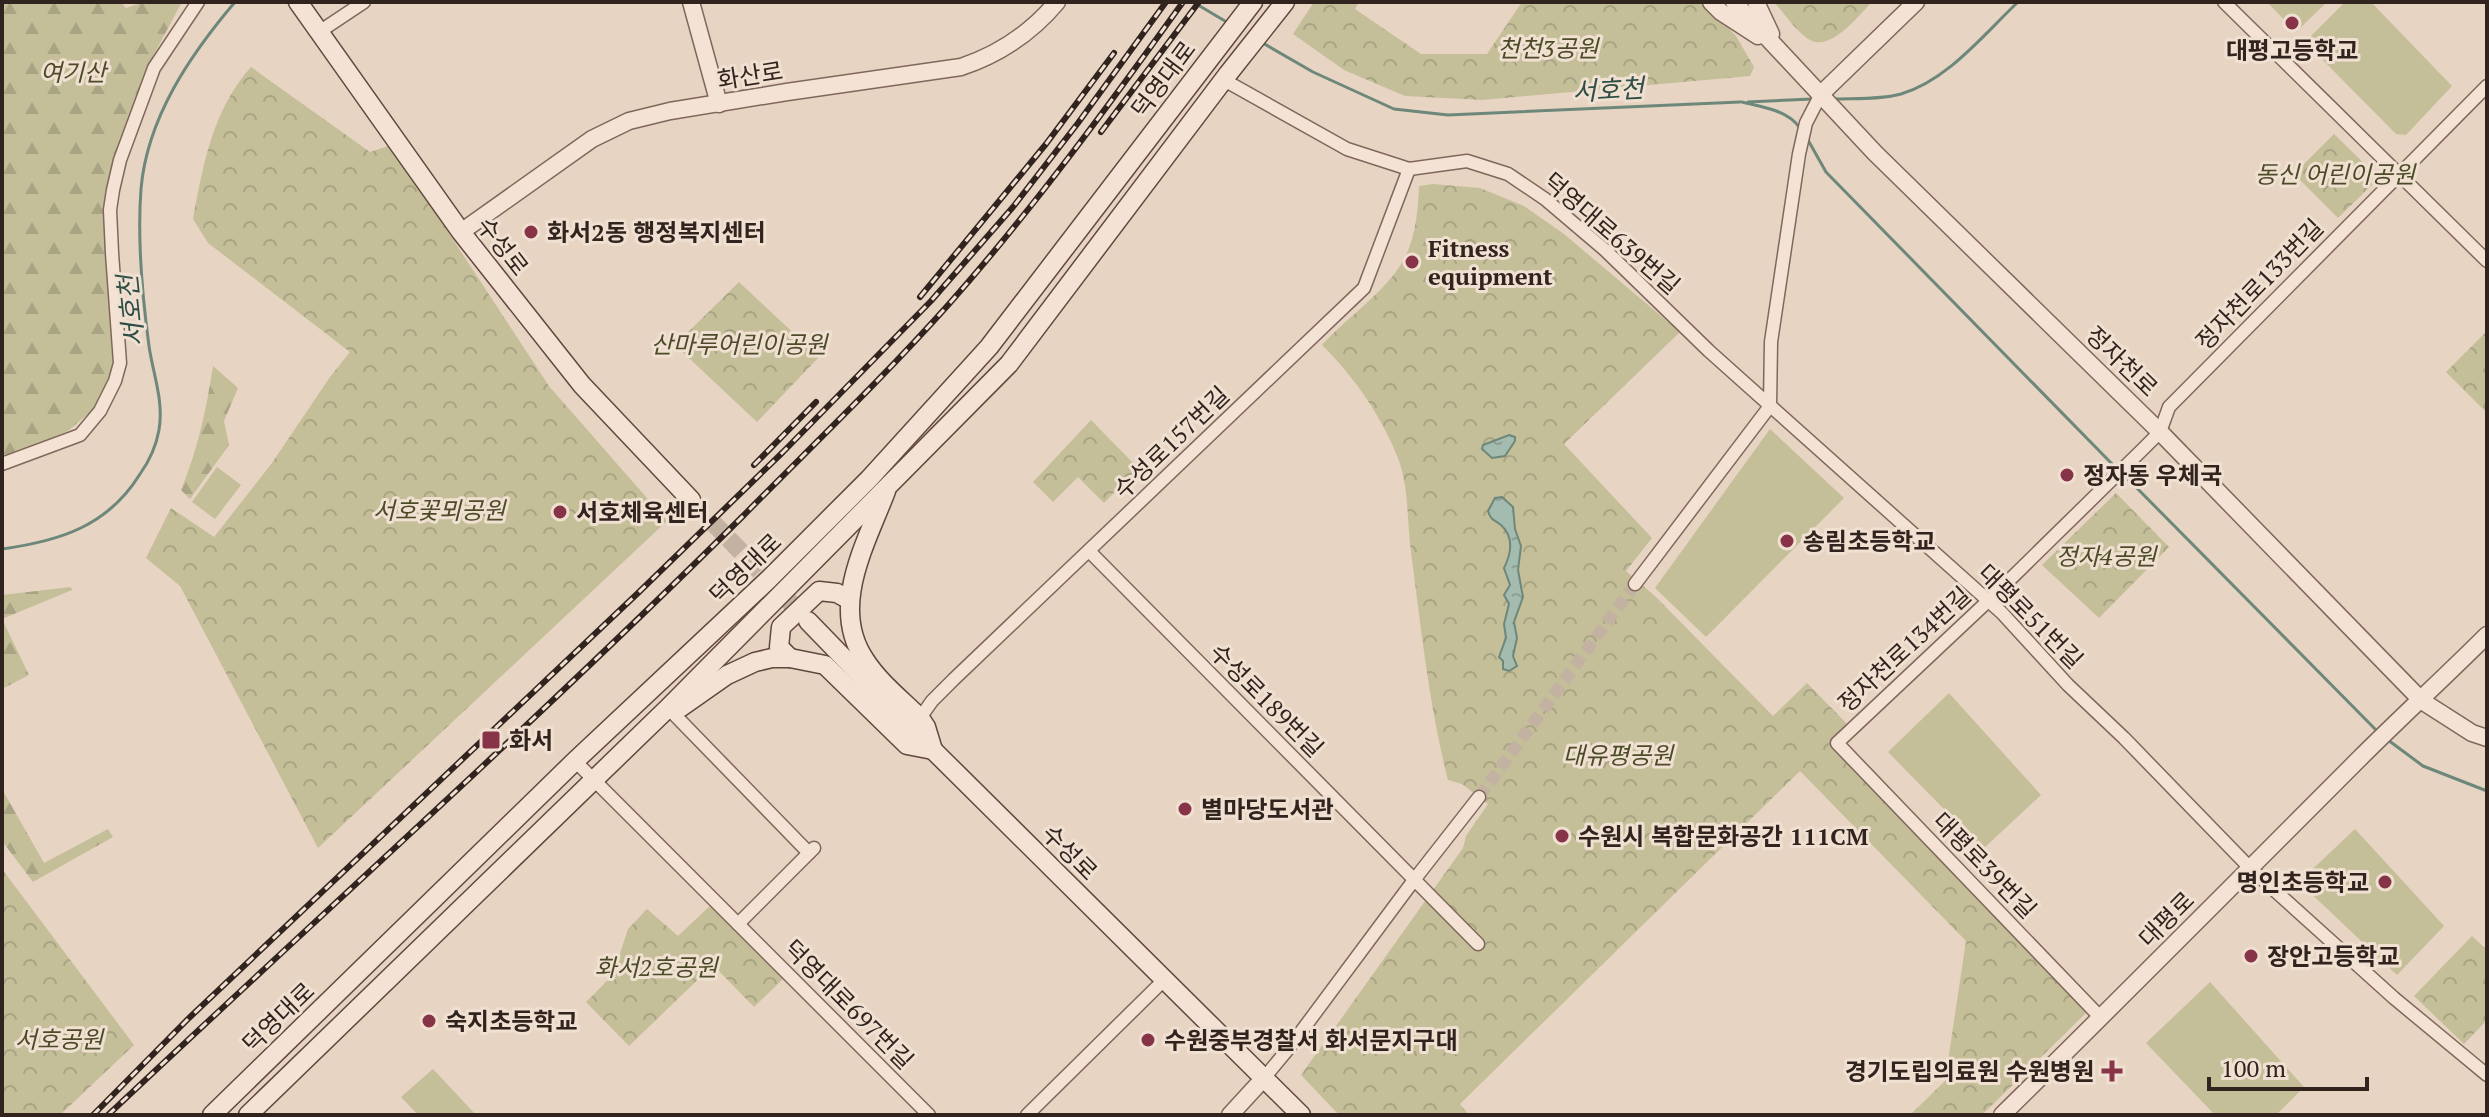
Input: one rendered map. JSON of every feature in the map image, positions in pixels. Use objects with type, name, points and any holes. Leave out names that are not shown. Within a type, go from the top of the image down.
[{"type":"main road","name":"덕영대로","points":[[212,1115],[869,479],[989,347],[1253,2]]},
{"type":"main road","name":"덕영대로","points":[[248,1115],[650,726],[671,711],[1009,364],[1285,2]]},
{"type":"main road","name":"수성로","points":[[299,4],[461,232],[582,385],[691,500]]},
{"type":"main road","points":[[671,711],[727,675],[755,662],[790,658],[825,665],[907,745],[933,750],[920,718],[867,663],[855,644],[848,599],[889,485]]},
{"type":"main road","points":[[790,658],[779,647],[781,627],[819,591],[837,593],[848,599]]},
{"type":"main road","name":"수성로","points":[[808,621],[933,750],[1301,1115]]},
{"type":"street","points":[[2,464],[80,435],[100,411],[115,381],[120,363],[110,210],[116,175],[154,68],[198,2]]},
{"type":"street","points":[[319,32],[364,2]]},
{"type":"street","points":[[691,2],[719,104]]},
{"type":"street","points":[[1711,2],[1721,12],[1779,50]]},
{"type":"street","name":"정자천로","points":[[1734,2],[1875,153],[2160,432],[2422,701],[2472,733],[2487,738]]},
{"type":"street","points":[[1756,2],[1779,50]]},
{"type":"street","points":[[1635,584],[1770,406],[1771,342],[1806,123],[1821,94],[1916,2]]},
{"type":"street","points":[[2224,2],[2487,261]]},
{"type":"street","name":"화산로","points":[[461,232],[612,128],[648,116],[961,67],[980,61],[1015,42],[1055,3]]},
{"type":"street","name":"덕영대로639번길","points":[[1226,77],[1347,149],[1409,169],[1467,161],[1508,174],[1545,199],[1595,241],[1770,406]]},
{"type":"street","name":"정자천로133번길","points":[[2160,432],[2169,407],[2487,86]]},
{"type":"street","name":"수성로157번길","points":[[920,718],[932,701],[1364,288],[1409,169]]},
{"type":"street","name":"대평로51번길","points":[[1770,406],[2002,613],[2068,685],[2251,869],[2426,1026],[2487,1075]]},
{"type":"street","name":"정자천로134번길","points":[[1837,743],[1987,602],[2160,432]]},
{"type":"street","name":"수성로189번길","points":[[1089,551],[1478,944]]},
{"type":"street","points":[[2422,701],[2487,636]]},
{"type":"street","name":"대평로","points":[[2002,1115],[2363,755],[2422,701]]},
{"type":"street","points":[[671,711],[812,850],[738,924]]},
{"type":"street","name":"대평로39번길","points":[[1837,743],[2101,1018]]},
{"type":"street","name":"덕영대로697번길","points":[[575,761],[929,1115]]},
{"type":"street","points":[[1230,1115],[1289,1048],[1479,797]]},
{"type":"street","points":[[1027,1115],[1165,979]]},
{"type":"green space","name":"여기산","points":[[2,2],[121,2],[126,8],[144,2],[182,2],[153,56],[110,177],[114,371],[95,408],[68,431],[2,459]]},
{"type":"green space","name":"천천3공원","points":[[1314,2],[1359,2],[1355,9],[1421,54],[1487,54],[1522,2],[1704,2],[1736,36],[1754,67],[1750,76],[1482,100],[1405,96],[1344,70],[1293,34]]},
{"type":"green space","points":[[1774,2],[1872,2],[1835,37],[1818,42],[1800,32]]},
{"type":"green space","points":[[2267,2],[2327,2],[2296,32]]},
{"type":"green space","points":[[2345,2],[2371,2],[2452,86],[2406,135],[2396,134],[2305,42]]},
{"type":"green space","name":"서호꽃뫼공원","points":[[251,67],[370,152],[391,145],[549,386],[667,521],[318,848],[180,586],[146,558],[171,508],[214,537],[272,463],[350,352],[208,243],[193,219],[206,158],[219,119],[238,83]]},
{"type":"green space","name":"동신 어린이공원","points":[[2334,134],[2379,178],[2338,218],[2294,174]]},
{"type":"green space","name":"대유평공원","points":[[1433,184],[1480,188],[1524,206],[1564,234],[1680,332],[1564,444],[1652,538],[1626,571],[1656,597],[1773,716],[1807,683],[1849,726],[1832,743],[2087,1012],[1982,1115],[1910,1115],[1945,1081],[1966,941],[1800,771],[1460,1104],[1469,1115],[1339,1115],[1301,1075],[1463,848],[1466,836],[1488,804],[1462,784],[1448,780],[1426,666],[1406,494],[1399,461],[1367,399],[1322,345],[1397,271],[1414,233],[1419,186]]},
{"type":"green space","name":"산마루어린이공원","points":[[739,282],[819,357],[757,422],[675,345]]},
{"type":"green space","points":[[2487,331],[2487,413],[2446,372]]},
{"type":"green space","points":[[213,366],[238,388],[224,421],[229,445],[190,499],[181,490],[201,429]]},
{"type":"green space","points":[[1091,420],[1138,468],[1104,503],[1078,477],[1053,502],[1033,482]]},
{"type":"green space","points":[[1770,429],[1844,498],[1706,637],[1655,588]]},
{"type":"green space","points":[[217,467],[241,485],[215,519],[192,502]]},
{"type":"green space","name":"정자4공원","points":[[2116,493],[2169,547],[2099,618],[2042,565]]},
{"type":"green space","points":[[71,587],[72,590],[2,619],[2,595]]},
{"type":"green space","points":[[2,619],[29,675],[2,689]]},
{"type":"green space","points":[[1949,693],[2041,795],[1983,849],[1888,752]]},
{"type":"green space","points":[[2,789],[44,863],[108,829],[113,837],[33,882],[2,841]]},
{"type":"green space","points":[[2355,829],[2444,926],[2397,975],[2299,882]]},
{"type":"green space","name":"서호공원","points":[[2,869],[134,1045],[60,1115],[2,1115]]},
{"type":"green space","name":"화서2호공원","points":[[712,904],[784,978],[754,1007],[713,965],[629,1046],[586,1002],[613,975],[628,929],[647,909],[678,936]]},
{"type":"green space","points":[[2472,936],[2487,950],[2487,1020],[2464,1044],[2414,996]]},
{"type":"green space","points":[[2210,982],[2304,1087],[2276,1115],[2215,1115],[2146,1043]]},
{"type":"green space","points":[[433,1069],[476,1115],[418,1115],[401,1097]]},
{"type":"water","points":[[1509,435],[1515,437],[1515,441],[1505,456],[1492,458],[1482,449],[1483,445]]},
{"type":"water","points":[[1502,497],[1513,507],[1515,529],[1521,546],[1518,570],[1523,597],[1514,622],[1517,638],[1513,656],[1517,666],[1509,671],[1503,669],[1503,661],[1499,657],[1506,638],[1504,624],[1509,604],[1504,595],[1510,585],[1504,568],[1510,540],[1488,511],[1495,498]]},
{"type":"waterway","name":"서호천","points":[[2,549],[63,535],[98,518],[127,492],[152,453],[159,430],[160,409],[149,346],[141,268],[140,209],[145,163],[152,137],[173,89],[202,44],[235,2]]},
{"type":"waterway","name":"서호천","points":[[1193,2],[1230,24]]},
{"type":"waterway","name":"서호천","points":[[1832,99],[1884,97],[1918,87],[1950,67],[2018,2]]},
{"type":"waterway","name":"서호천","points":[[1261,42],[1313,72],[1394,109],[1448,115],[1740,102]]},
{"type":"waterway","name":"서호천","points":[[1748,102],[1812,99]]},
{"type":"waterway","points":[[1742,102],[1781,113],[1799,127]]},
{"type":"waterway","points":[[1808,140],[1826,172],[2117,469]]},
{"type":"waterway","points":[[2123,474],[2379,733]]},
{"type":"waterway","points":[[2388,740],[2423,766],[2487,791]]},
{"type":"tunnel","points":[[691,500],[808,621]]},
{"type":"tunnel","points":[[1479,797],[1635,584]]},
{"type":"railway","points":[[93,1115],[189,1018],[638,593],[783,452],[931,301],[1013,207],[1166,2]]},
{"type":"railway","points":[[108,1115],[587,668],[873,385],[949,304],[1011,231],[1099,118],[1183,2]]},
{"type":"railway","points":[[1101,132],[1199,2]]},
{"type":"railway","points":[[920,297],[1046,144],[1114,53]]},
{"type":"railway","points":[[754,465],[816,402]]},
{"type":"place","name":"대평고등학교","points":[[2292,23]]},
{"type":"place","name":"화서2동 행정복지센터","points":[[531,232]]},
{"type":"place","name":"Fitness equipment","points":[[1412,262]]},
{"type":"place","name":"정자동 우체국","points":[[2067,475]]},
{"type":"place","name":"서호체육센터","points":[[560,512]]},
{"type":"place","name":"송림초등학교","points":[[1787,541]]},
{"type":"place","name":"화서","points":[[491,740]]},
{"type":"place","name":"별마당도서관","points":[[1185,809]]},
{"type":"place","name":"수원시 복합문화공간 111CM","points":[[1562,836]]},
{"type":"place","name":"명인초등학교","points":[[2385,882]]},
{"type":"place","name":"장안고등학교","points":[[2251,956]]},
{"type":"place","name":"숙지초등학교","points":[[429,1021]]},
{"type":"place","name":"수원중부경찰서 화서문지구대","points":[[1148,1040]]},
{"type":"place","name":"경기도립의료원 수원병원","points":[[2112,1071]]}]
